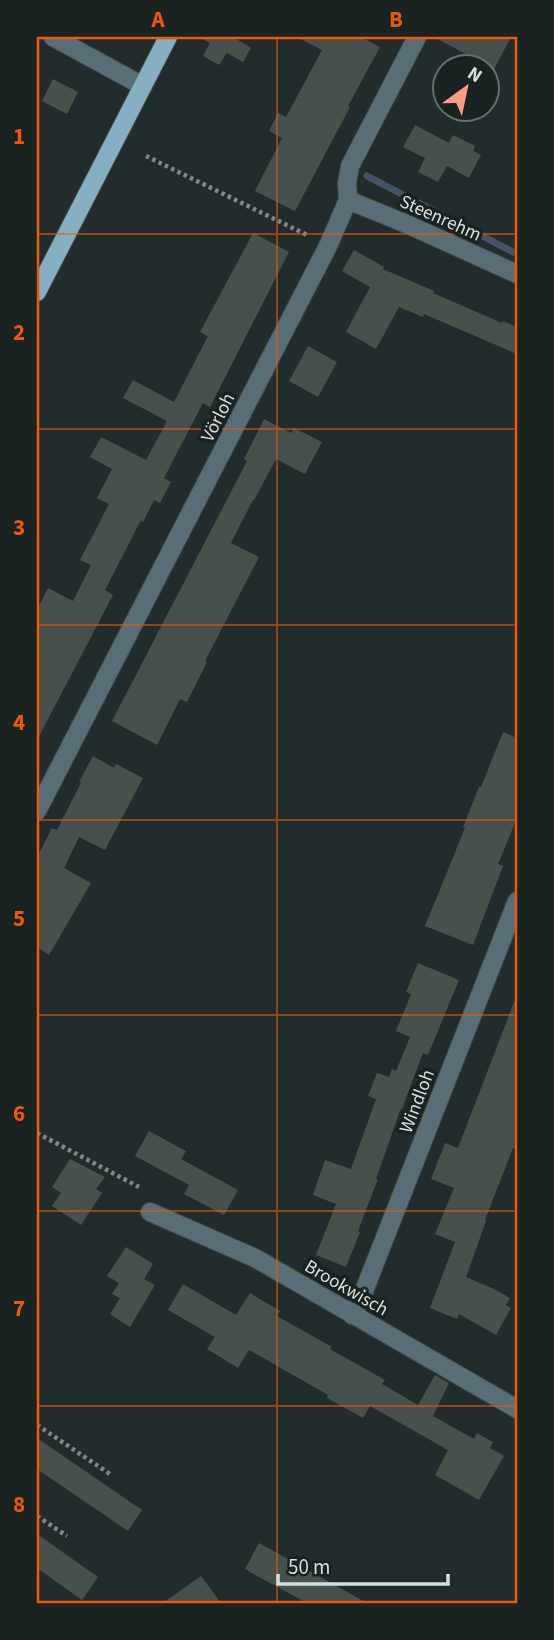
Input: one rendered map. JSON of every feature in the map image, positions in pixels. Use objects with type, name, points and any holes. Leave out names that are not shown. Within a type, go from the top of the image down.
[{"type":"main road","points":[[37,292],[168,37]]},
{"type":"street","points":[[53,37],[143,86]]},
{"type":"street","name":"Vörloh","points":[[37,811],[328,246],[348,200],[350,166],[417,37]]},
{"type":"street","name":"Steenrehm","points":[[348,200],[517,274]]},
{"type":"street","name":"Windloh","points":[[352,1315],[362,1296],[517,901]]},
{"type":"street","name":"Brookwisch","points":[[150,1212],[255,1258],[517,1409]]},
{"type":"path","points":[[146,156],[307,235]]},
{"type":"path","points":[[37,1133],[139,1186]]},
{"type":"path","points":[[37,1425],[110,1474]]},
{"type":"path","points":[[37,1516],[67,1536]]},
{"type":"building","points":[[199,37],[236,37],[251,48],[243,62],[227,53],[219,65],[203,56],[210,43]]},
{"type":"building","points":[[297,37],[361,37],[380,47],[295,211],[255,191],[282,138],[269,131],[278,113],[286,117],[322,50]]},
{"type":"building","points":[[434,37],[511,37],[502,54],[462,52]]},
{"type":"building","points":[[53,79],[78,92],[67,114],[42,101]]},
{"type":"building","points":[[415,125],[449,143],[453,135],[475,146],[473,151],[481,155],[469,178],[447,166],[438,182],[418,172],[425,158],[403,147]]},
{"type":"building","points":[[253,233],[289,252],[210,407],[203,403],[164,478],[171,482],[160,503],[154,500],[143,522],[141,520],[105,590],[113,595],[37,740],[37,610],[48,588],[73,601],[91,565],[80,560],[109,504],[97,498],[112,469],[90,457],[101,437],[146,460],[167,421],[123,398],[133,380],[174,402],[208,336],[200,332]]},
{"type":"building","points":[[354,250],[384,267],[383,269],[434,291],[433,293],[517,327],[517,354],[424,314],[423,317],[399,307],[376,349],[346,332],[370,287],[342,271]]},
{"type":"building","points":[[308,346],[337,362],[318,397],[289,381]]},
{"type":"building","points":[[264,419],[291,433],[294,428],[322,442],[305,474],[276,459],[253,500],[231,543],[259,557],[205,661],[207,662],[187,702],[180,699],[157,745],[112,721],[247,461],[244,459]]},
{"type":"building","points":[[503,732],[517,738],[517,818],[498,864],[503,866],[473,945],[425,926]]},
{"type":"building","points":[[93,756],[114,768],[116,764],[143,778],[105,850],[79,837],[64,868],[91,883],[49,955],[37,947],[37,857],[52,828],[57,830]]},
{"type":"building","points":[[418,963],[459,980],[428,1055],[423,1053],[401,1108],[346,1267],[316,1255],[336,1204],[313,1195],[325,1160],[351,1169],[376,1099],[368,1096],[377,1073],[389,1077],[392,1069],[396,1071],[410,1037],[396,1031],[411,994],[406,992]]},
{"type":"building","points":[[516,997],[517,1149],[513,1148],[466,1277],[510,1298],[506,1305],[511,1308],[496,1335],[459,1314],[457,1319],[430,1308],[455,1242],[435,1234],[454,1188],[431,1179],[445,1143],[458,1148]]},
{"type":"building","points":[[149,1131],[186,1151],[181,1159],[238,1190],[224,1215],[184,1194],[189,1185],[135,1156]]},
{"type":"building","points":[[70,1159],[105,1177],[96,1189],[102,1193],[81,1225],[52,1206],[61,1193],[52,1187]]},
{"type":"building","points":[[126,1247],[153,1264],[144,1279],[155,1285],[130,1327],[110,1314],[120,1298],[112,1294],[119,1283],[107,1276]]},
{"type":"building","points":[[183,1284],[236,1315],[250,1293],[280,1311],[277,1316],[385,1380],[382,1384],[418,1405],[435,1375],[449,1383],[433,1416],[474,1439],[477,1433],[493,1442],[490,1448],[504,1456],[479,1500],[435,1475],[448,1450],[370,1406],[363,1418],[249,1350],[238,1368],[207,1349],[215,1337],[168,1310]]},
{"type":"building","points":[[37,1438],[142,1510],[128,1531],[37,1469]]},
{"type":"building","points":[[37,1534],[98,1577],[82,1600],[37,1568]]},
{"type":"building","points":[[259,1543],[367,1603],[307,1603],[259,1577],[245,1569]]},
{"type":"building","points":[[201,1576],[221,1603],[163,1603]]},
{"type":"waterway","points":[[367,176],[517,254]]}]
